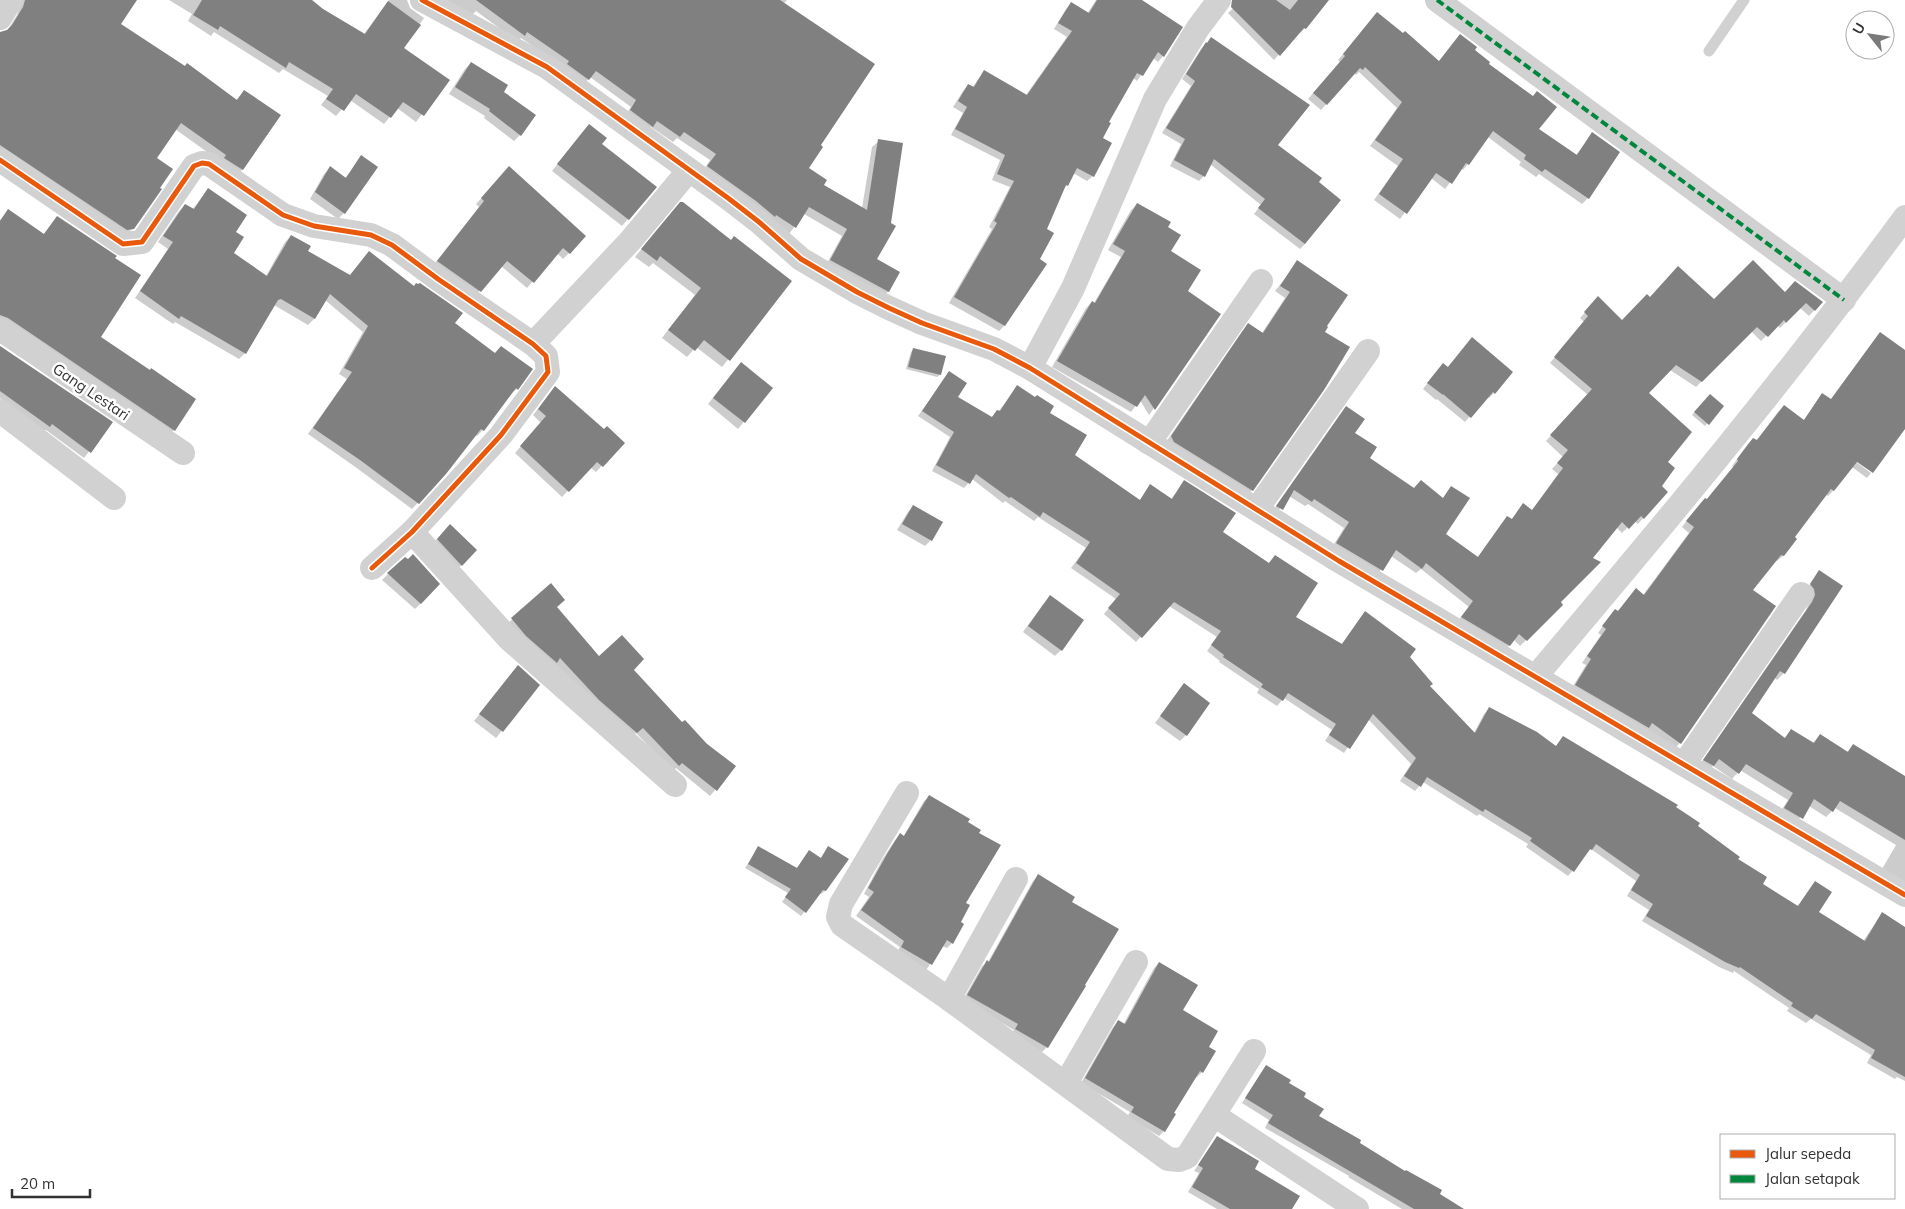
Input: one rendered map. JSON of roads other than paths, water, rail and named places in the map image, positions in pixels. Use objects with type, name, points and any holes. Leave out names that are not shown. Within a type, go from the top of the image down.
[{"type":"street","points":[[0,18],[11,0]]},
{"type":"street","points":[[422,0],[547,67],[759,222],[801,259],[857,292],[889,308],[922,323],[994,350],[1030,368],[1340,561],[1905,895]]},
{"type":"street","points":[[1030,368],[1073,288],[1155,99],[1198,28],[1219,0]]},
{"type":"street","points":[[1437,0],[1844,300]]},
{"type":"street","points":[[0,160],[122,244],[142,242],[194,166],[202,163],[209,164],[283,215],[314,226],[371,235],[392,245],[533,344],[546,356],[548,372],[501,435],[412,532],[372,568]]},
{"type":"street","points":[[533,344],[631,240],[689,170]]},
{"type":"street","points":[[1536,676],[1644,549],[1844,300],[1905,217]]},
{"type":"street","points":[[1149,443],[1261,281]]},
{"type":"street","name":"Gang Lestari","points":[[0,330],[183,453]]},
{"type":"street","points":[[1257,509],[1368,351]]},
{"type":"street","points":[[0,411],[114,498]]},
{"type":"street","points":[[412,532],[509,639],[675,785]]},
{"type":"street","points":[[1684,764],[1801,594]]},
{"type":"street","points":[[907,793],[842,904],[838,917],[842,925],[949,999],[1168,1159],[1179,1160],[1186,1157],[1254,1051]]},
{"type":"street","points":[[949,999],[1016,879]]},
{"type":"street","points":[[1066,1083],[1136,962]]},
{"type":"street","points":[[1214,1115],[1357,1209]]},
{"type":"lane","points":[[1709,51],[1744,0]]}]
